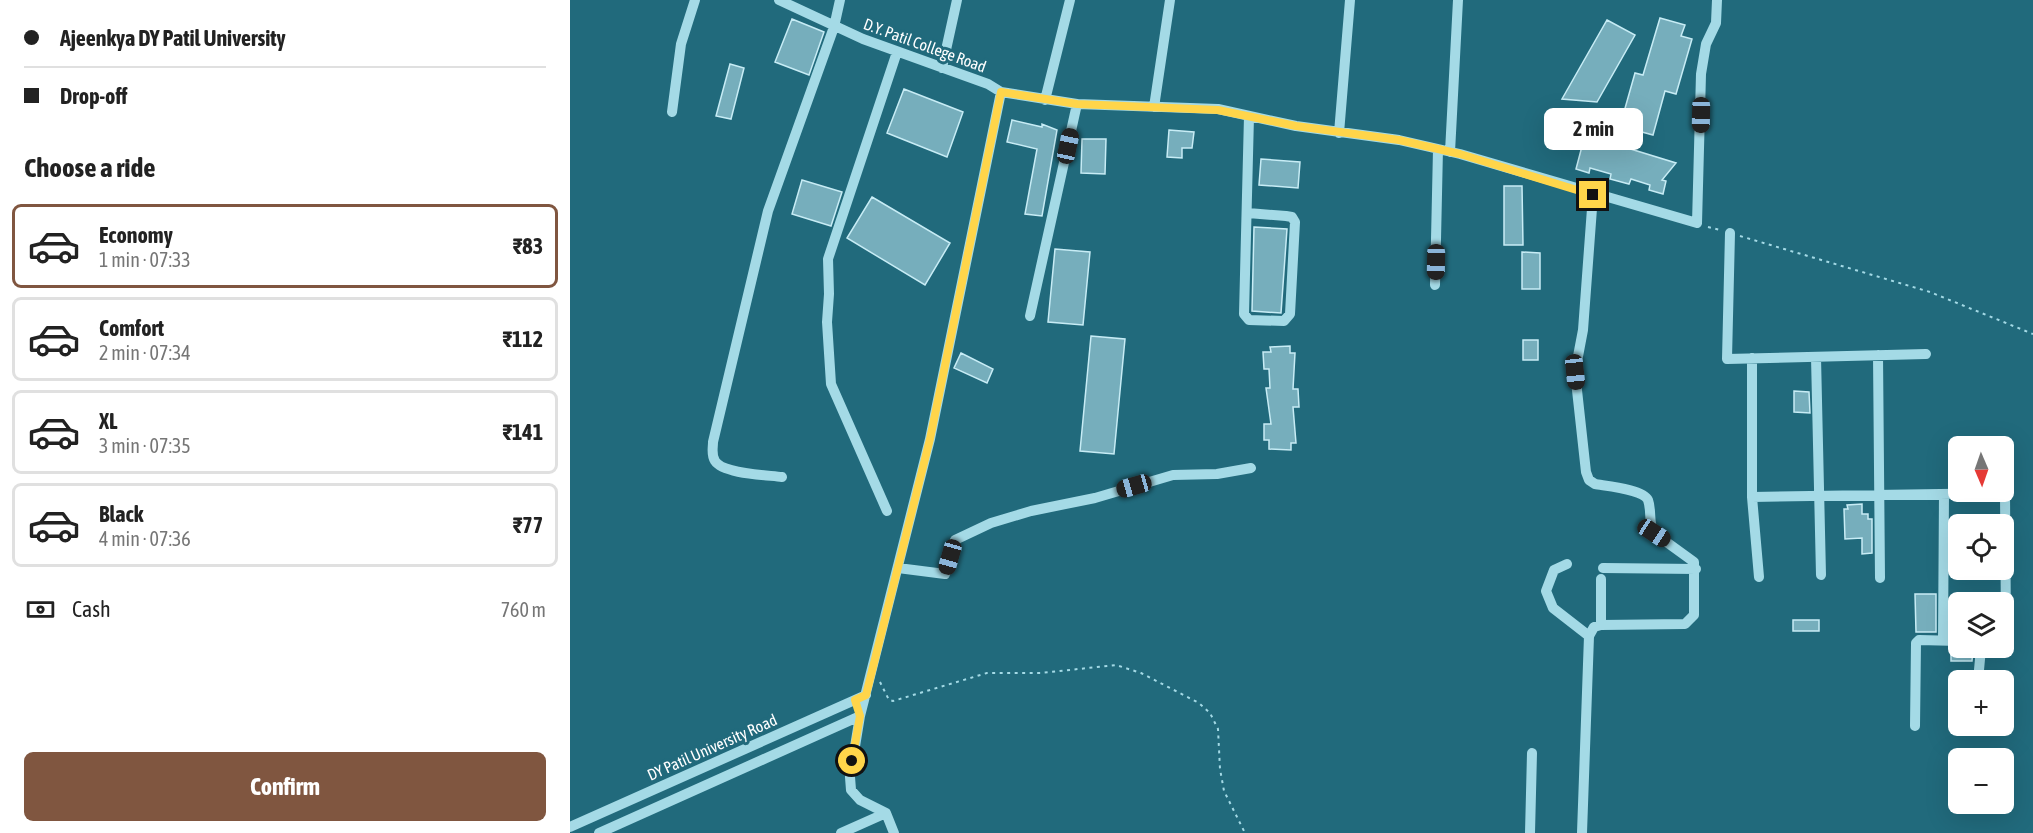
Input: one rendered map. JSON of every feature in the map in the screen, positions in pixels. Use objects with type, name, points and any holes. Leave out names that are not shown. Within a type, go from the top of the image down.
[{"type":"street","points":[[672,112],[681,44],[694,0]]},
{"type":"street","name":"D.Y. Patil College Road","points":[[779,0],[834,27],[988,84],[1001,92],[930,439],[860,716],[850,777],[851,789],[860,800],[886,813]]},
{"type":"street","points":[[782,477],[725,469],[715,462],[712,455],[713,442],[768,211],[834,27],[840,0]]},
{"type":"street","points":[[942,68],[957,0]]},
{"type":"street","points":[[1045,100],[1070,0]]},
{"type":"street","points":[[1154,107],[1170,0]]},
{"type":"street","points":[[1339,133],[1350,0]]},
{"type":"street","points":[[1450,152],[1458,0]]},
{"type":"street","points":[[1001,92],[1077,104],[1218,110],[1339,133],[1399,140],[1450,152],[1593,195],[1697,223],[1701,74],[1706,44],[1716,23],[1717,0]]},
{"type":"street","points":[[887,511],[831,384],[827,322],[830,294],[828,260],[897,52]]},
{"type":"street","points":[[1030,316],[1077,104]]},
{"type":"street","points":[[1248,213],[1292,217],[1295,222],[1290,314],[1284,321],[1249,320],[1244,314],[1249,116]]},
{"type":"street","points":[[1435,285],[1438,149]]},
{"type":"street","points":[[1582,833],[1589,636],[1593,627],[1601,625],[1685,624],[1690,621],[1694,615],[1696,569],[1689,556],[1654,533],[1650,527],[1648,500],[1645,496],[1595,484],[1589,480],[1586,472],[1575,372],[1583,330],[1593,195]]},
{"type":"street","points":[[1731,233],[1727,359],[1926,354]]},
{"type":"street","points":[[1878,356],[1880,578]]},
{"type":"street","points":[[1816,357],[1821,575]]},
{"type":"street","points":[[1752,358],[1752,497],[1759,577]]},
{"type":"street","points":[[898,568],[945,574],[955,540],[992,523],[1173,475],[1217,474],[1251,468]]},
{"type":"street","points":[[1752,497],[2005,493],[2006,592]]},
{"type":"street","points":[[1943,640],[1944,494]]},
{"type":"street","points":[[1567,564],[1554,570],[1546,591],[1552,608],[1589,636]]},
{"type":"street","points":[[1601,625],[1602,574],[1696,569]]},
{"type":"street","points":[[1916,726],[1916,643],[1919,640],[1948,640]]},
{"type":"street","name":"DY Patil University Road","points":[[570,827],[866,695]]},
{"type":"street","name":"D.Y. Patil College Road","points":[[855,700],[860,716]]},
{"type":"street","name":"DY Patil University Road","points":[[606,832],[860,716]]},
{"type":"street","points":[[1530,833],[1532,753]]},
{"type":"street","points":[[841,833],[886,813],[894,833]]},
{"type":"path","points":[[1697,223],[1930,292],[2033,334]]},
{"type":"path","points":[[872,672],[889,700],[893,701],[987,673],[1041,673],[1116,665],[1141,673],[1199,703],[1210,713],[1218,729],[1220,769],[1224,791],[1245,833]]},
{"type":"building","points":[[1660,18],[1685,25],[1681,36],[1692,39],[1676,94],[1665,91],[1653,135],[1620,126],[1635,73],[1643,75]]},
{"type":"building","points":[[792,19],[824,32],[809,75],[775,62]]},
{"type":"building","points":[[1607,20],[1635,35],[1597,102],[1562,99]]},
{"type":"building","points":[[730,64],[744,68],[731,119],[716,116]]},
{"type":"building","points":[[904,89],[963,112],[947,157],[887,133]]},
{"type":"building","points":[[1012,120],[1042,127],[1042,124],[1057,130],[1042,216],[1025,214],[1037,149],[1007,142]]},
{"type":"building","points":[[1169,130],[1194,132],[1192,148],[1182,148],[1182,158],[1167,157]]},
{"type":"building","points":[[1585,135],[1676,163],[1662,180],[1666,181],[1663,194],[1649,190],[1650,185],[1631,179],[1629,184],[1610,179],[1611,174],[1590,168],[1589,173],[1576,169]]},
{"type":"building","points":[[1082,139],[1106,139],[1105,174],[1081,173]]},
{"type":"building","points":[[1261,159],[1300,162],[1298,188],[1259,185]]},
{"type":"building","points":[[802,180],[842,192],[831,226],[792,214]]},
{"type":"building","points":[[1504,186],[1522,186],[1523,245],[1504,245]]},
{"type":"building","points":[[872,197],[950,243],[925,285],[847,238]]},
{"type":"building","points":[[1254,227],[1287,229],[1281,313],[1252,311]]},
{"type":"building","points":[[1055,249],[1090,252],[1083,325],[1048,322]]},
{"type":"building","points":[[1522,252],[1540,253],[1540,289],[1522,289]]},
{"type":"building","points":[[1091,336],[1125,339],[1114,454],[1080,451]]},
{"type":"building","points":[[1523,340],[1538,340],[1538,360],[1523,360]]},
{"type":"building","points":[[1290,346],[1290,353],[1295,353],[1293,389],[1298,389],[1299,407],[1293,407],[1296,443],[1291,443],[1291,450],[1269,449],[1269,440],[1264,440],[1264,424],[1271,424],[1266,388],[1270,388],[1269,369],[1264,369],[1263,352],[1271,352],[1270,347]]},
{"type":"building","points":[[961,353],[993,369],[987,383],[954,368]]},
{"type":"building","points":[[1794,391],[1809,392],[1810,413],[1794,412]]},
{"type":"building","points":[[1862,504],[1862,514],[1868,514],[1868,519],[1872,519],[1872,553],[1862,554],[1862,538],[1845,539],[1844,509],[1848,509],[1847,505]]},
{"type":"building","points":[[1915,594],[1936,594],[1936,632],[1916,632]]},
{"type":"building","points":[[1793,620],[1819,620],[1819,631],[1793,631]]},
{"type":"building","points":[[1951,658],[1972,658],[1972,661],[1951,661]]},
{"type":"route","points":[[852,761],[860,716],[855,700],[866,695],[930,439],[958,296],[1002,99],[1001,92],[1077,104],[1218,110],[1296,126],[1399,140],[1460,154],[1593,195]]}]
